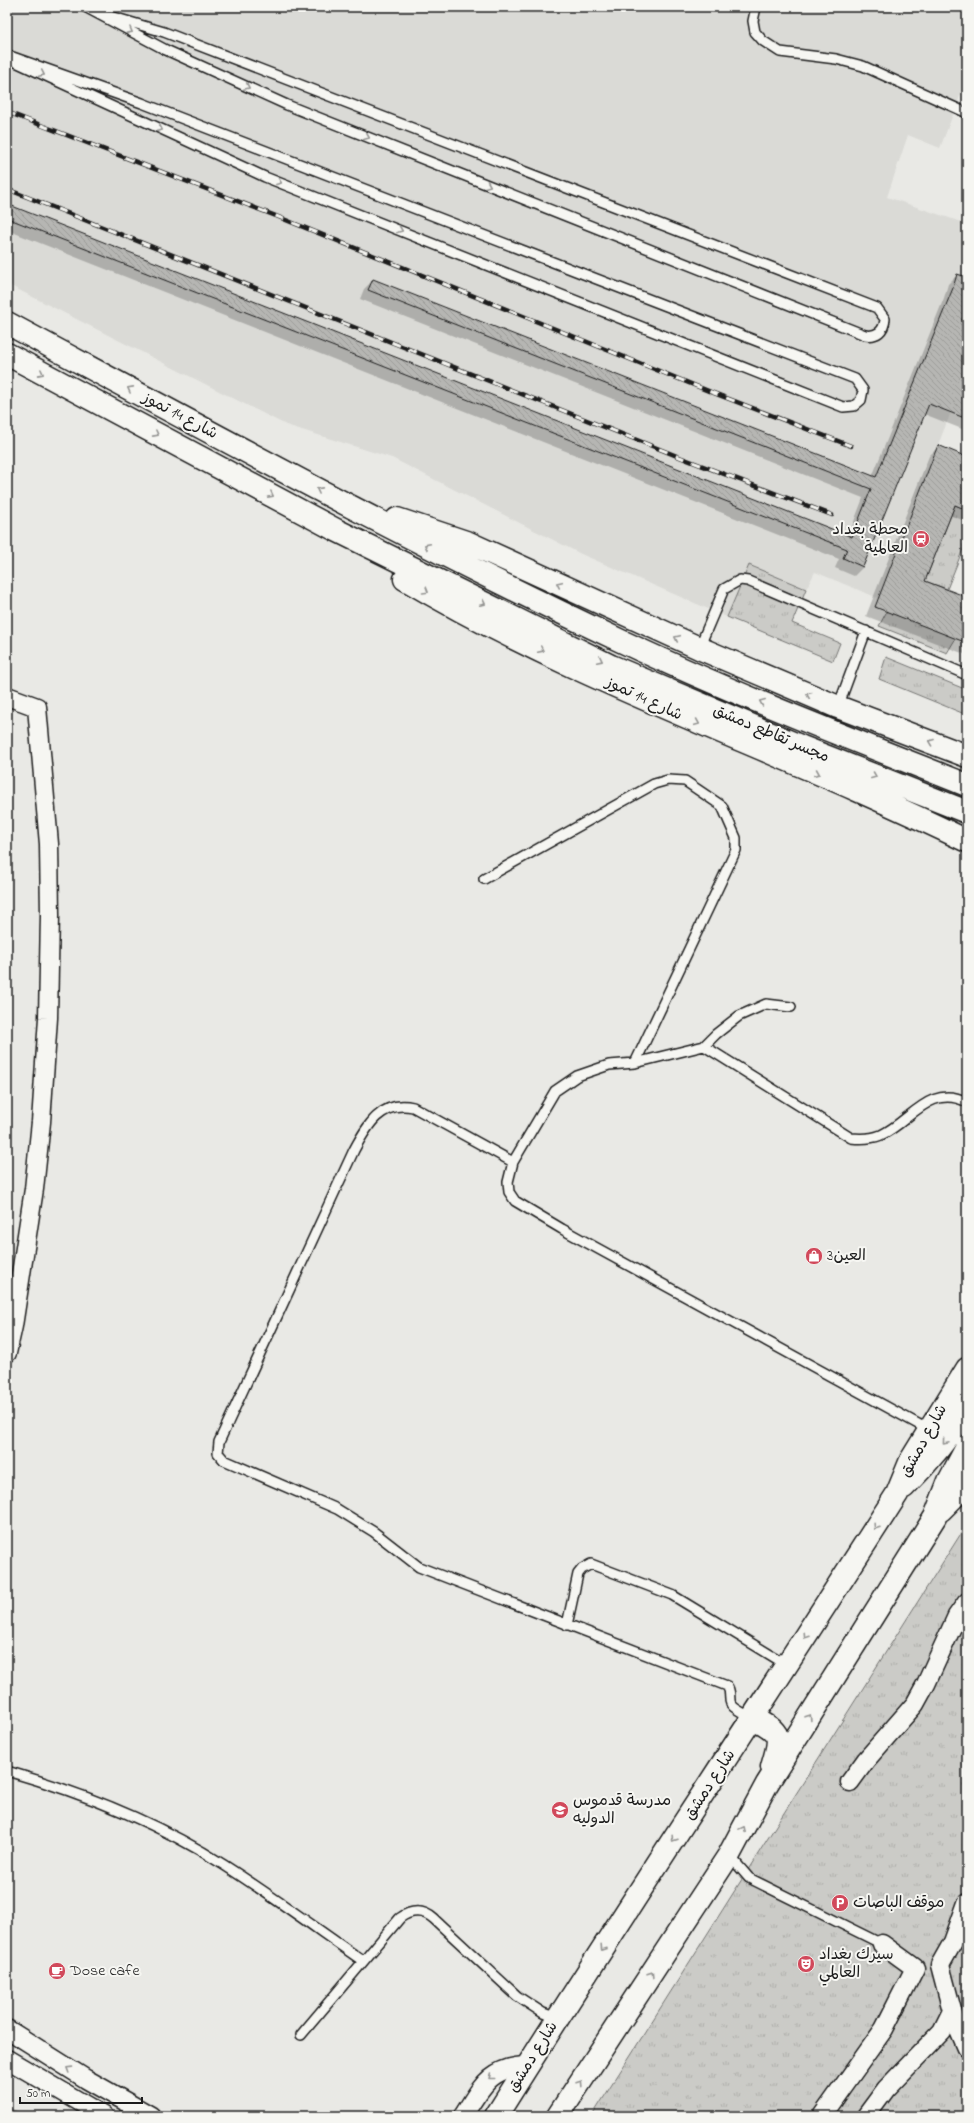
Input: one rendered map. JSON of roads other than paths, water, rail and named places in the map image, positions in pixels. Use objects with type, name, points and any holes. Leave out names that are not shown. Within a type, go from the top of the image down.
[{"type":"main road","name":"شارع 14 تموز","points":[[7,323],[353,508],[462,563]]},
{"type":"main road","name":"شارع 14 تموز","points":[[7,354],[336,530],[448,586]]},
{"type":"main road","name":"شارع 14 تموز","points":[[353,508],[412,523],[469,543],[699,648],[838,707],[967,756]]},
{"type":"main road","name":"شارع 14 تموز","points":[[336,530],[389,569],[444,602],[563,661],[680,715],[821,775],[967,841]]},
{"type":"main road","name":"مجسر تقاطع دمشق","points":[[462,563],[622,642],[813,724],[967,785]]},
{"type":"main road","name":"مجسر تقاطع دمشق","points":[[448,586],[611,666],[802,747],[967,812]]},
{"type":"main road","name":"شارع دمشق","points":[[496,2116],[557,2018],[897,1494],[911,1460],[967,1370]]},
{"type":"main road","name":"شارع دمشق","points":[[897,1494],[926,1465],[950,1436],[967,1409]]},
{"type":"main road","points":[[558,2116],[729,1855],[767,1784],[935,1516],[949,1481],[967,1447]]},
{"type":"main road","points":[[935,1516],[967,1484]]},
{"type":"main road","points":[[753,1718],[772,1729],[778,1739],[779,1745],[767,1784]]},
{"type":"street","points":[[7,696],[37,707],[49,844],[50,914],[48,1018],[41,1122],[34,1189],[13,1326],[7,1352]]},
{"type":"street","points":[[850,1782],[866,1760],[915,1704],[926,1684],[957,1616],[967,1602]]},
{"type":"street","points":[[967,1903],[953,1942],[940,1965],[952,2010],[967,2048]]},
{"type":"street","points":[[882,1944],[915,1968],[940,1965]]},
{"type":"street","points":[[822,2116],[884,2029],[915,1968]]},
{"type":"street","points":[[866,2116],[886,2089],[942,2031],[952,2010]]},
{"type":"street","points":[[7,2029],[86,2079],[151,2116]]},
{"type":"street","points":[[7,2059],[104,2116]]},
{"type":"street","points":[[463,2116],[484,2082],[492,2076],[509,2068],[528,2066]]},
{"type":"lane","points":[[85,7],[166,50],[287,105],[865,335],[875,335],[883,328],[885,319],[877,308],[171,35],[96,12]]},
{"type":"lane","points":[[756,7],[753,21],[755,32],[763,41],[780,52],[836,58],[864,66],[965,112],[967,115]]},
{"type":"lane","points":[[7,57],[150,106],[855,379],[863,390],[861,400],[854,406],[843,406],[265,177],[7,57]]},
{"type":"lane","points":[[699,648],[724,589],[740,580],[748,581],[967,675]]},
{"type":"lane","points":[[838,707],[866,631]]},
{"type":"lane","points":[[484,879],[654,784],[668,780],[685,781],[722,806],[736,838],[736,850],[635,1063]]},
{"type":"lane","points":[[791,1007],[766,1004],[739,1016],[716,1034],[704,1046],[635,1063],[608,1065],[583,1074],[555,1091],[513,1162],[508,1182],[510,1192],[516,1201],[929,1430]]},
{"type":"lane","points":[[704,1046],[850,1138],[863,1139],[879,1136],[888,1131],[913,1111],[938,1098],[956,1096],[967,1102]]},
{"type":"lane","points":[[513,1162],[413,1107],[396,1106],[381,1112],[375,1117],[354,1150],[219,1442],[217,1450],[224,1460],[337,1509],[356,1520],[419,1567],[727,1686],[731,1693],[730,1701],[733,1706],[753,1718]]},
{"type":"lane","points":[[567,1625],[578,1574],[582,1568],[591,1564],[672,1595],[787,1665]]},
{"type":"lane","points":[[7,1771],[88,1797],[164,1831],[223,1864],[363,1961]]},
{"type":"lane","points":[[729,1855],[749,1878],[882,1944]]},
{"type":"lane","points":[[301,2035],[400,1918],[411,1912],[423,1912],[434,1919],[517,1996],[543,2012],[557,2018]]},
{"type":"railway","points":[[7,112],[276,216],[711,392],[851,446]]},
{"type":"railway","points":[[7,189],[682,458],[832,515]]},
{"type":"place","name":"محطة بغداد العالمية","points":[[921,539]]},
{"type":"place","name":"العين3","points":[[814,1256]]},
{"type":"place","name":"مدرسة قدموس الدوليه","points":[[560,1810]]},
{"type":"place","name":"موقف الباصات","points":[[840,1903]]},
{"type":"place","name":"سيرك بغداد العالمي","points":[[806,1964]]},
{"type":"place","name":"Dose cafe","points":[[57,1971]]}]
